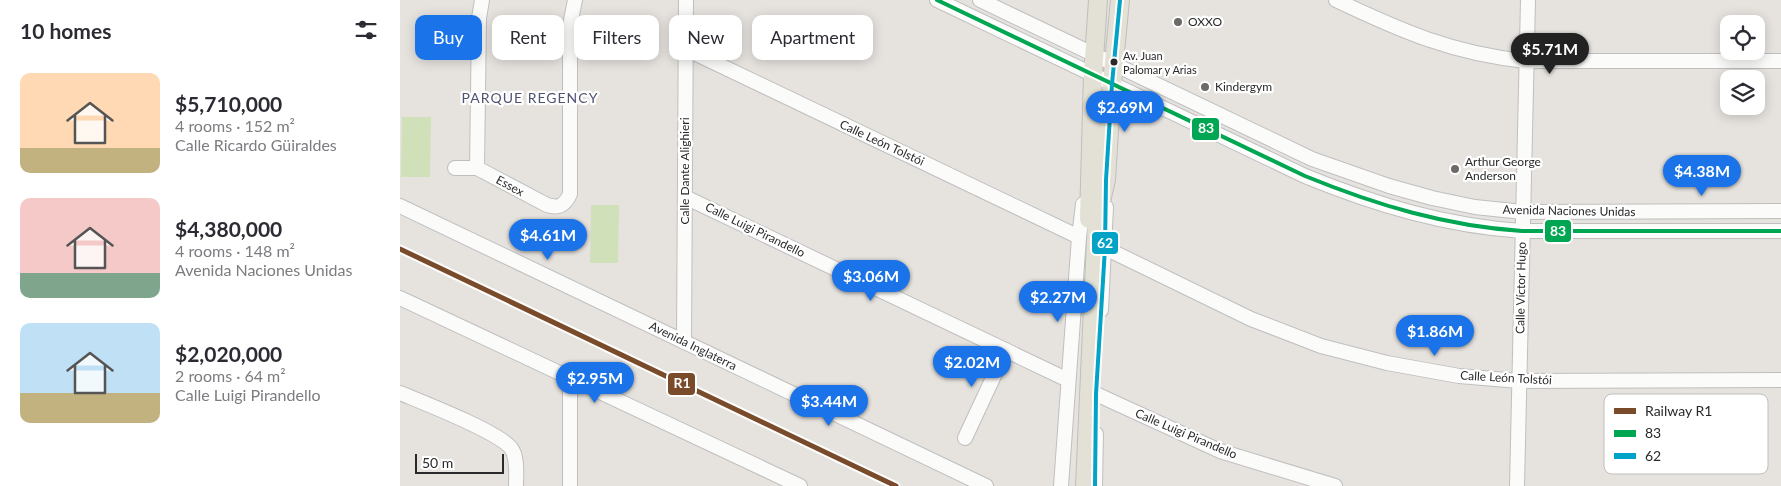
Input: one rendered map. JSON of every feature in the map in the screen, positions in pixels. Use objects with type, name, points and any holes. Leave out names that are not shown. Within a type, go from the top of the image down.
[{"type":"main road","points":[[1073,486],[1090,222],[1089,164],[1098,0]]},
{"type":"main road","points":[[1085,486],[1097,218],[1106,180],[1120,0]]},
{"type":"street","points":[[455,168],[477,168],[479,18],[482,0]]},
{"type":"street","name":"Essex","points":[[477,168],[547,206],[560,207],[568,198],[570,25],[575,0]]},
{"type":"street","name":"Calle Dante Alighieri","points":[[686,0],[686,15]]},
{"type":"street","name":"Avenida Naciones Unidas","points":[[937,0],[1279,164],[1350,195],[1449,223],[1522,231],[1781,231]]},
{"type":"street","name":"Avenida Naciones Unidas","points":[[980,0],[1312,159],[1348,173],[1432,198],[1475,207],[1523,212],[1781,211]]},
{"type":"street","points":[[1336,0],[1400,31],[1430,41],[1496,58],[1526,61],[1781,61]]},
{"type":"street","name":"Calle Víctor Hugo","points":[[1517,486],[1528,0]]},
{"type":"street","name":"Calle Dante Alighieri","points":[[684,342],[686,60]]},
{"type":"street","name":"Calle León Tolstói","points":[[707,60],[1079,236]]},
{"type":"street","points":[[1061,486],[1079,236],[1089,164]]},
{"type":"street","points":[[1095,486],[1096,394],[1105,248],[1106,180]]},
{"type":"street","name":"Calle Luigi Pirandello","points":[[685,197],[1068,380]]},
{"type":"street","name":"Avenida Inglaterra","points":[[400,206],[986,486]]},
{"type":"street","name":"Calle León Tolstói","points":[[1105,248],[1251,319],[1321,346],[1387,363],[1459,376],[1519,381],[1781,380]]},
{"type":"street","points":[[400,298],[570,376],[800,486]]},
{"type":"street","points":[[965,438],[1006,350]]},
{"type":"street","points":[[570,376],[570,486]]},
{"type":"street","points":[[400,393],[498,437],[512,449],[516,465],[516,486]]},
{"type":"street","name":"Calle Luigi Pirandello","points":[[1096,394],[1220,451],[1335,486]]},
{"type":"green space","points":[[402,117],[431,117],[430,177],[401,177]]},
{"type":"green space","points":[[591,205],[619,205],[618,263],[590,263]]},
{"type":"rail line","name":"R1","points":[[400,249],[896,486]]},
{"type":"transit line","name":"83","points":[[937,0],[1305,176],[1385,205],[1439,219],[1522,231],[1781,231]]},
{"type":"transit line","name":"62","points":[[1095,486],[1096,394],[1105,248],[1106,180],[1120,0]]},
{"type":"place","name":"OXXO","points":[[1178,22]]},
{"type":"place","name":"Av. Juan Palomar y Arias","points":[[1114,62]]},
{"type":"place","name":"Kindergym","points":[[1205,87]]},
{"type":"place","name":"Arthur George Anderson","points":[[1455,169]]},
{"type":"district","name":"PARQUE REGENCY","points":[[530,98]]}]
